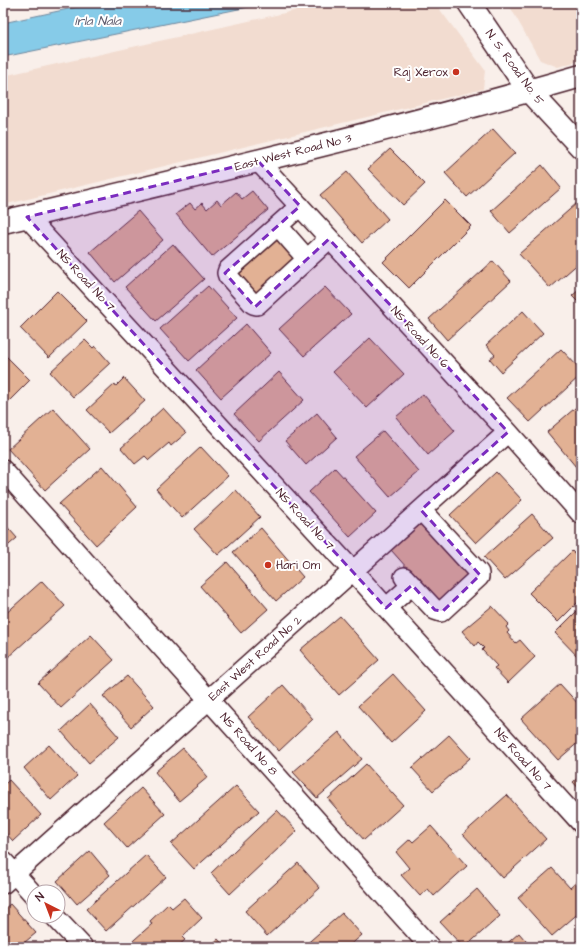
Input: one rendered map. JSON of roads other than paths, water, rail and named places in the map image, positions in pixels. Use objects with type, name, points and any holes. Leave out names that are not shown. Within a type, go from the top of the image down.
[{"type":"street","name":"N. S. Road No. 5","points":[[469,3],[529,91],[581,147]]},
{"type":"street","name":"East West Road No 3","points":[[3,222],[258,161],[529,91],[581,76]]},
{"type":"street","name":"NS Road No 6","points":[[258,161],[508,432],[581,514]]},
{"type":"street","points":[[300,206],[228,270],[228,276],[252,304],[257,304],[329,239]]},
{"type":"street","name":"NS Road No 7","points":[[27,217],[353,571],[581,823]]},
{"type":"street","points":[[278,226],[307,259]]},
{"type":"street","name":"East West Road No 2","points":[[7,873],[209,699],[508,432]]},
{"type":"street","name":"NS Road No 8","points":[[3,470],[430,947]]},
{"type":"street","points":[[386,608],[408,581],[435,610],[440,612],[478,580],[480,576],[421,510]]},
{"type":"street","points":[[7,873],[26,888]]},
{"type":"street","points":[[61,924],[83,947]]},
{"type":"water","name":"Irla Nala","points":[[96,3],[268,3],[3,57],[3,23]]},
{"type":"place","name":"Raj Xerox","points":[[456,72]]},
{"type":"place","name":"Hari Om","points":[[268,565]]}]
